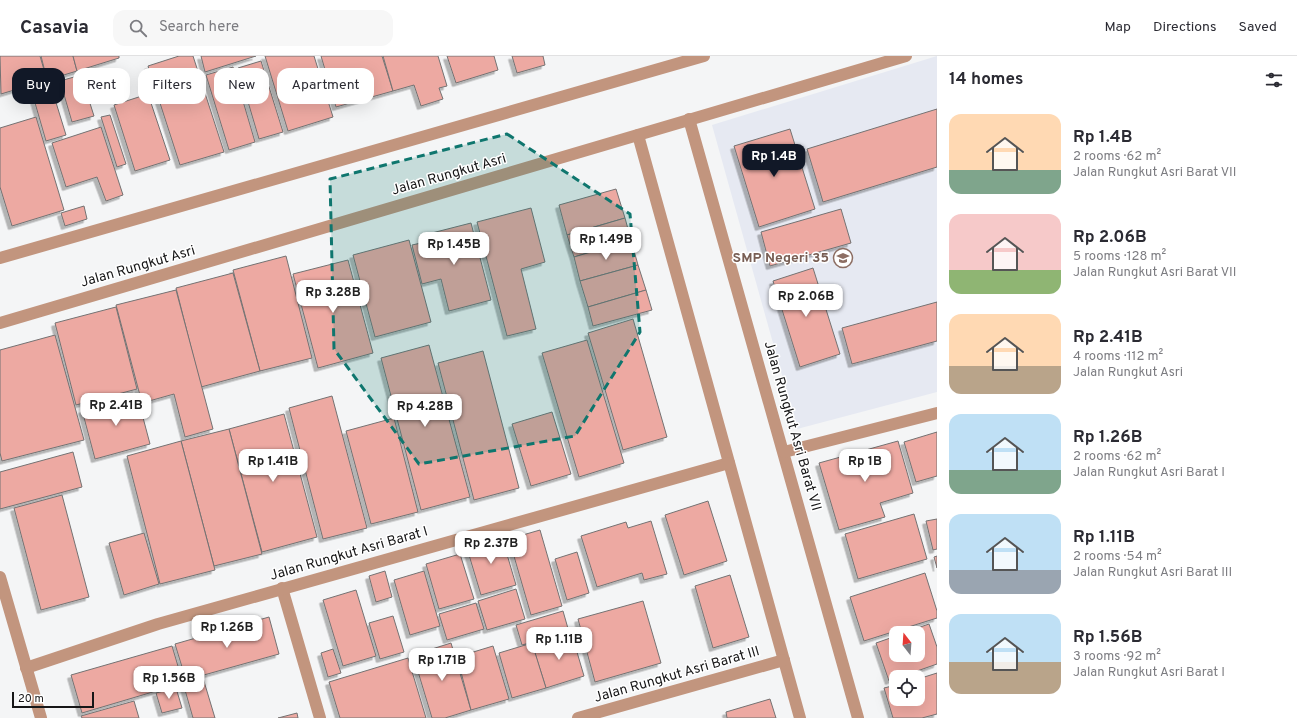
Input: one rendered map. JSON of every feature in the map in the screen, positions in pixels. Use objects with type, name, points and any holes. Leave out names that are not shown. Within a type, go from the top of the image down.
[{"type":"street","points":[[0,258],[704,56]]},
{"type":"street","name":"Jalan Rungkut Asri","points":[[0,323],[906,56]]},
{"type":"street","name":"Jalan Rungkut Asri Barat VII","points":[[689,119],[858,718]]},
{"type":"street","points":[[638,135],[800,718]]},
{"type":"street","points":[[784,452],[937,413]]},
{"type":"street","name":"Jalan Rungkut Asri Barat I","points":[[26,668],[158,624],[729,463]]},
{"type":"street","points":[[0,577],[41,718]]},
{"type":"street","points":[[282,588],[320,718]]},
{"type":"street","name":"Jalan Rungkut Asri Barat III","points":[[578,718],[784,660]]},
{"type":"highlighted area","points":[[507,134],[630,214],[640,332],[575,436],[419,464],[334,349],[330,179]]},
{"type":"shaded area","name":"SMP Negeri 35","points":[[937,56],[937,392],[797,429],[712,125]]},
{"type":"building","points":[[0,56],[40,56],[44,68],[12,68],[12,91],[1,94]]},
{"type":"building","points":[[41,56],[73,56],[76,68],[73,68],[73,72],[65,75],[65,68],[44,68]]},
{"type":"building","points":[[73,56],[119,56],[119,58],[87,68],[76,68]]},
{"type":"building","points":[[179,56],[193,56],[197,68],[149,68],[148,66]]},
{"type":"building","points":[[201,56],[256,56],[206,72],[206,68],[204,68]]},
{"type":"building","points":[[265,56],[314,56],[318,68],[277,68],[277,95]]},
{"type":"building","points":[[321,56],[382,56],[393,91],[374,96],[374,68],[325,68]]},
{"type":"building","points":[[383,56],[438,56],[447,86],[439,88],[443,99],[421,106],[414,85],[393,91]]},
{"type":"building","points":[[447,56],[494,56],[498,70],[456,83]]},
{"type":"building","points":[[512,56],[543,56],[545,65],[517,73]]},
{"type":"building","points":[[261,61],[263,68],[238,68]]},
{"type":"building","points":[[214,73],[214,101],[206,75]]},
{"type":"building","points":[[73,77],[73,104],[90,104],[94,116],[72,122],[65,98],[65,80]]},
{"type":"building","points":[[269,87],[283,132],[259,139],[249,104],[269,104]]},
{"type":"building","points":[[206,96],[224,152],[180,165],[160,104],[206,104]]},
{"type":"building","points":[[138,97],[138,104],[151,104],[170,160],[135,171],[114,105],[130,104],[130,100]]},
{"type":"building","points":[[35,104],[56,104],[66,135],[46,141]]},
{"type":"building","points":[[215,104],[244,104],[255,142],[229,150]]},
{"type":"building","points":[[280,104],[329,104],[333,117],[288,131]]},
{"type":"building","points":[[335,104],[347,104],[336,107]]},
{"type":"building","points":[[937,109],[937,167],[823,202],[807,149]]},
{"type":"building","points":[[110,115],[126,164],[117,167],[101,117]]},
{"type":"building","points":[[36,117],[64,210],[12,226],[0,187],[0,128]]},
{"type":"building","points":[[101,127],[123,195],[106,201],[97,177],[66,187],[52,143]]},
{"type":"building","points":[[790,129],[815,209],[759,227],[734,146]]},
{"type":"building","points":[[616,189],[625,218],[567,235],[559,205]]},
{"type":"building","points":[[84,206],[87,219],[65,226],[61,213]]},
{"type":"building","points":[[531,208],[545,262],[521,269],[536,329],[507,336],[477,222]]},
{"type":"building","points":[[841,209],[851,243],[770,266],[761,232]]},
{"type":"building","points":[[625,218],[631,240],[574,257],[567,235]]},
{"type":"building","points":[[471,223],[491,300],[449,311],[441,279],[422,284],[412,245],[430,241],[428,234]]},
{"type":"building","points":[[409,240],[431,322],[375,337],[353,255]]},
{"type":"building","points":[[631,240],[638,265],[580,281],[574,257]]},
{"type":"building","points":[[286,256],[312,358],[260,371],[233,270]]},
{"type":"building","points":[[348,260],[373,353],[318,368],[293,274]]},
{"type":"building","points":[[638,265],[646,290],[588,307],[580,281]]},
{"type":"building","points":[[813,268],[840,354],[800,367],[773,281]]},
{"type":"building","points":[[233,273],[260,371],[201,387],[176,288]]},
{"type":"building","points":[[176,290],[213,429],[185,437],[174,394],[142,403],[116,305]]},
{"type":"building","points":[[646,290],[652,310],[593,326],[588,307]]},
{"type":"building","points":[[937,302],[937,341],[852,364],[842,328]]},
{"type":"building","points":[[116,307],[137,389],[76,405],[55,323]]},
{"type":"building","points":[[633,319],[667,437],[623,450],[588,333]]},
{"type":"building","points":[[55,335],[84,440],[2,461],[0,453],[0,350]]},
{"type":"building","points":[[587,340],[624,463],[579,477],[542,353]]},
{"type":"building","points":[[429,345],[470,497],[421,510],[381,358]]},
{"type":"building","points":[[483,351],[519,488],[474,500],[438,363]]},
{"type":"building","points":[[137,395],[150,444],[95,459],[82,410]]},
{"type":"building","points":[[332,396],[367,528],[323,539],[289,408]]},
{"type":"building","points":[[552,412],[571,474],[531,486],[512,424]]},
{"type":"building","points":[[284,414],[317,537],[262,552],[229,429]]},
{"type":"building","points":[[394,418],[418,512],[371,524],[346,431]]},
{"type":"building","points":[[229,429],[262,554],[214,566],[181,441]]},
{"type":"building","points":[[937,432],[937,476],[916,482],[904,442]]},
{"type":"building","points":[[181,441],[215,570],[160,584],[127,456]]},
{"type":"building","points":[[898,441],[913,493],[880,503],[885,517],[839,530],[819,463]]},
{"type":"building","points":[[73,452],[82,487],[0,509],[0,472]]},
{"type":"building","points":[[62,495],[89,597],[41,610],[14,508]]},
{"type":"building","points":[[708,501],[727,561],[684,575],[665,515]]},
{"type":"building","points":[[914,514],[927,559],[858,579],[845,534]]},
{"type":"building","points":[[937,519],[937,549],[933,550],[926,521]]},
{"type":"building","points":[[651,521],[667,574],[644,580],[642,573],[597,587],[581,536],[626,522],[628,528]]},
{"type":"building","points":[[540,530],[562,606],[531,615],[509,539]]},
{"type":"building","points":[[144,533],[159,584],[124,595],[109,543]]},
{"type":"building","points":[[501,534],[516,585],[481,595],[466,545]]},
{"type":"building","points":[[577,552],[589,593],[567,600],[555,559]]},
{"type":"building","points":[[460,554],[474,599],[439,609],[426,564]]},
{"type":"building","points":[[937,556],[937,568],[934,557]]},
{"type":"building","points":[[385,571],[392,597],[376,602],[369,576]]},
{"type":"building","points":[[424,571],[440,626],[410,635],[394,580]]},
{"type":"building","points":[[925,573],[937,611],[937,618],[912,626],[889,626],[889,633],[864,641],[850,597]]},
{"type":"building","points":[[730,575],[749,637],[713,648],[695,586]]},
{"type":"building","points":[[516,589],[525,619],[487,630],[478,601]]},
{"type":"building","points":[[356,590],[376,656],[343,666],[323,600]]},
{"type":"building","points":[[643,601],[661,663],[595,682],[578,619]]},
{"type":"building","points":[[476,603],[484,629],[447,640],[439,614]]},
{"type":"building","points":[[563,611],[569,632],[522,645],[516,625]]},
{"type":"building","points":[[393,616],[404,652],[380,659],[369,623]]},
{"type":"building","points":[[269,617],[279,654],[186,680],[175,644]]},
{"type":"building","points":[[929,624],[937,647],[937,664],[920,670],[889,670],[889,681],[876,643],[889,638],[889,662],[925,662],[925,626],[923,626]]},
{"type":"building","points":[[572,635],[584,676],[546,688],[533,647]]},
{"type":"building","points":[[451,643],[471,710],[445,718],[432,718],[413,655]]},
{"type":"building","points":[[532,643],[546,688],[512,698],[499,653]]},
{"type":"building","points":[[172,646],[183,683],[82,713],[71,675]]},
{"type":"building","points":[[493,646],[509,699],[471,710],[457,657]]},
{"type":"building","points":[[333,649],[341,673],[328,677],[321,653]]},
{"type":"building","points":[[408,658],[426,718],[340,718],[329,682]]},
{"type":"building","points":[[937,673],[937,714],[922,718],[893,718],[889,706],[925,706],[925,677]]},
{"type":"building","points":[[203,678],[215,718],[193,718],[183,683]]},
{"type":"building","points":[[889,687],[889,705],[884,688]]},
{"type":"building","points":[[176,688],[182,708],[162,713],[156,693]]},
{"type":"building","points":[[770,699],[776,718],[727,718],[726,712]]},
{"type":"building","points":[[134,701],[139,718],[82,718],[81,716]]},
{"type":"building","points":[[297,713],[298,718],[278,718]]},
{"type":"place","name":"SMP Negeri 35","points":[[843,258]]}]
